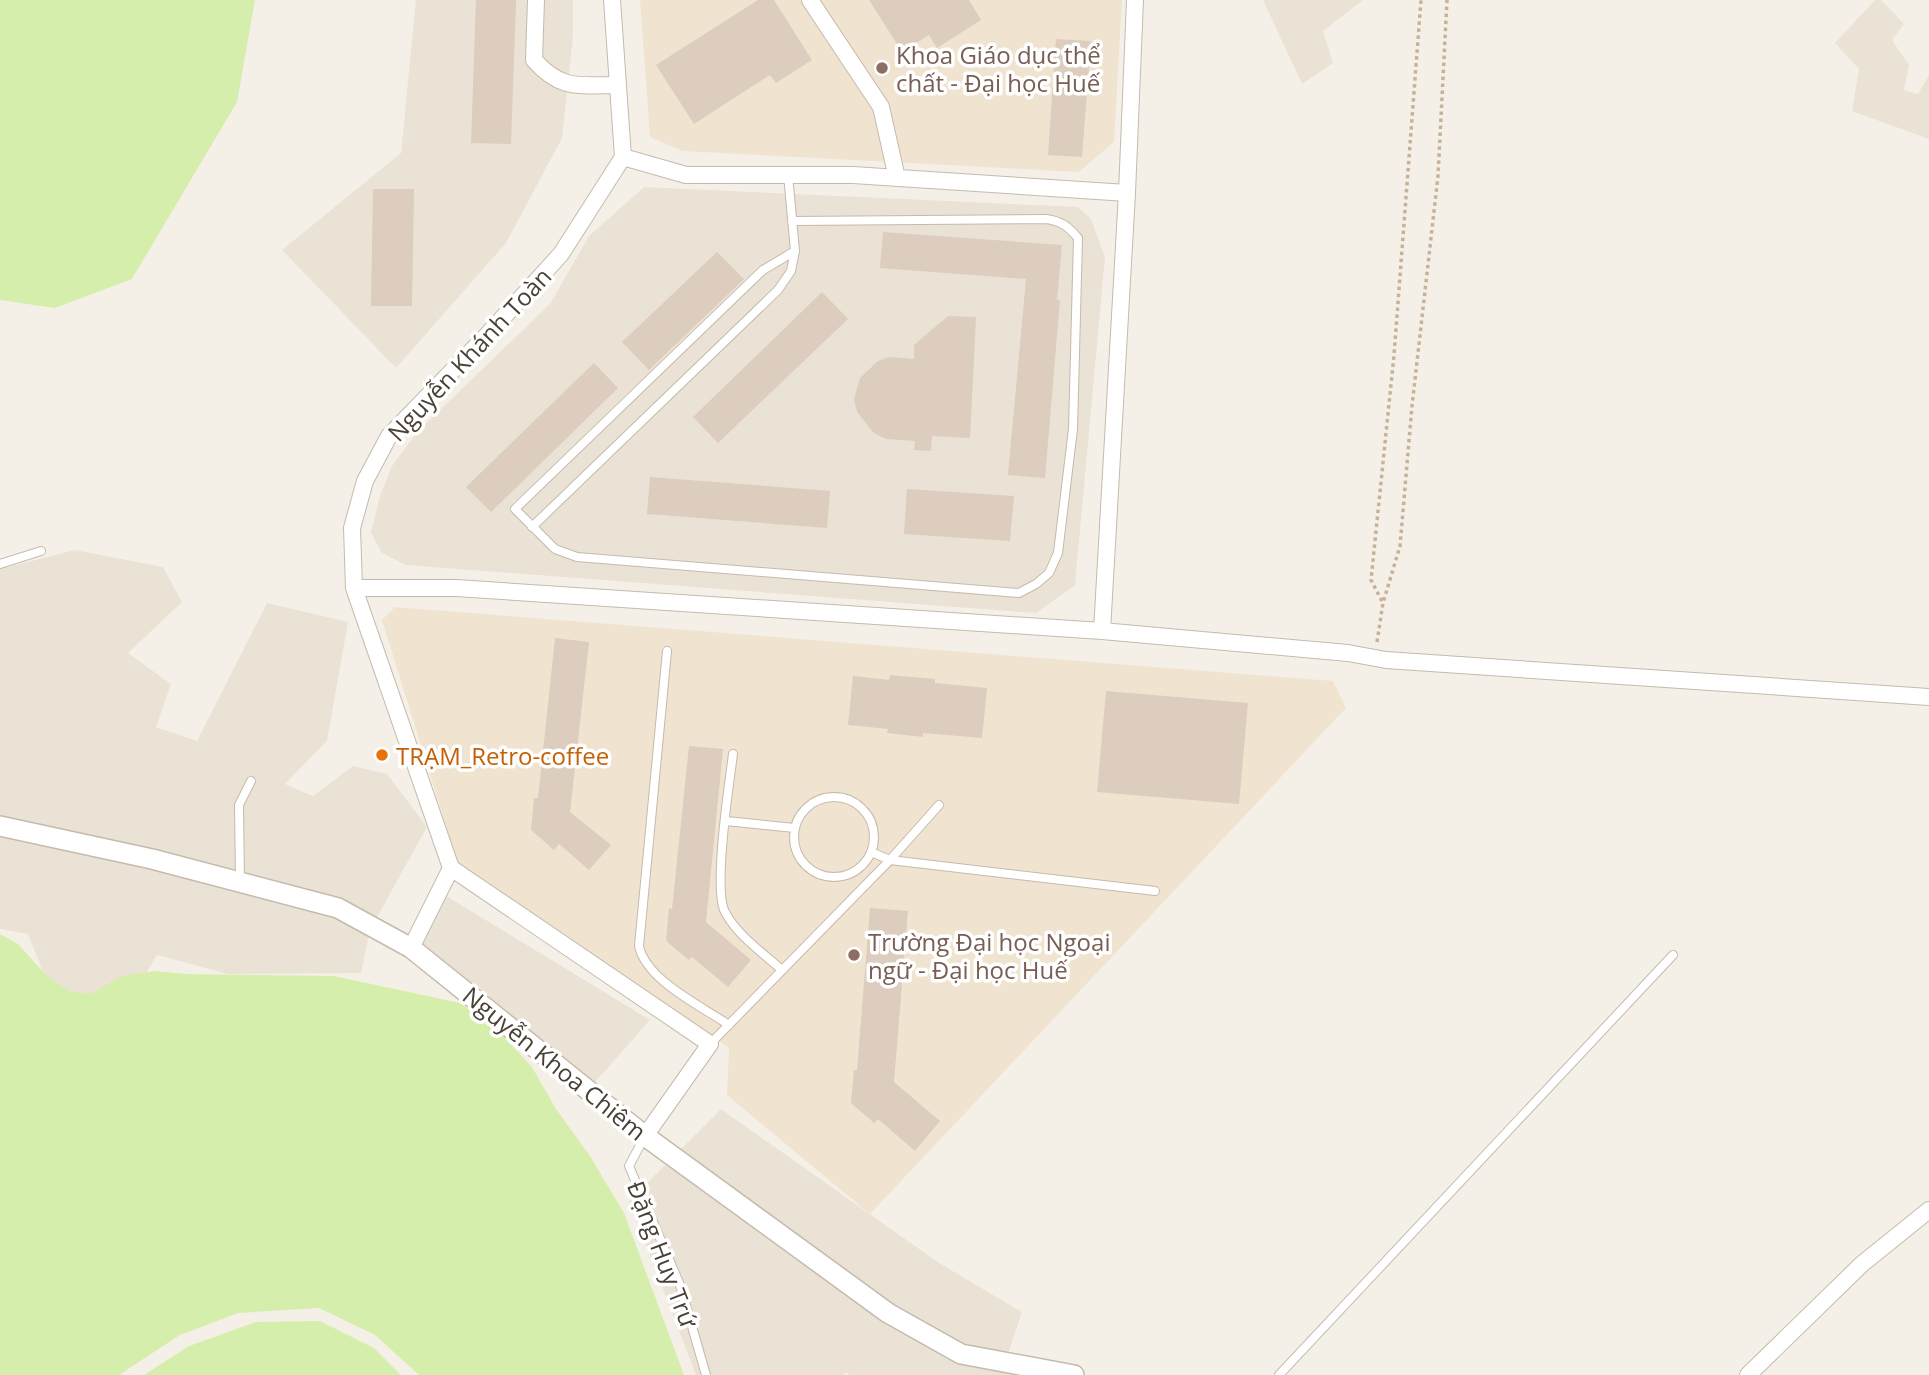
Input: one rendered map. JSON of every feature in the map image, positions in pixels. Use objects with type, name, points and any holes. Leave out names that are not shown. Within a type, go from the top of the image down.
[{"type":"street","points":[[536,0],[534,60],[545,73],[558,82],[618,85]]},
{"type":"street","points":[[612,0],[623,157],[686,175],[853,174],[1127,193]]},
{"type":"street","points":[[810,0],[881,107],[897,177]]},
{"type":"street","points":[[1102,631],[1135,0]]},
{"type":"street","name":"Nguyễn Khánh Toàn","points":[[451,868],[354,588],[352,528],[365,481],[389,436],[561,254],[623,157]]},
{"type":"street","points":[[354,588],[456,588],[1102,631],[1348,653],[1375,658],[1929,697]]},
{"type":"street","name":"Nguyễn Khoa Chiêm","points":[[0,826],[152,859],[338,908],[411,948],[645,1136],[888,1313],[961,1354],[1074,1375]]},
{"type":"street","points":[[411,948],[451,868],[710,1044],[645,1136]]},
{"type":"street","points":[[1748,1375],[1862,1264],[1929,1210]]},
{"type":"lane","points":[[532,527],[778,290],[791,271],[795,251],[788,175]]},
{"type":"lane","points":[[792,221],[1046,219],[1059,220],[1078,238],[1073,429],[1058,553],[1049,573],[1037,584],[1019,593],[577,557],[555,549],[515,509],[763,270],[795,251]]},
{"type":"lane","points":[[0,564],[41,551]]},
{"type":"lane","points":[[667,651],[639,946],[642,958],[661,979],[729,1025]]},
{"type":"lane","points":[[733,754],[720,899],[725,912],[748,941],[782,970]]},
{"type":"lane","points":[[240,882],[239,805],[251,781]]},
{"type":"lane","points":[[834,797],[849,800],[862,808],[871,821],[874,837],[871,852],[862,866],[849,874],[834,878],[819,875],[806,866],[797,853],[793,838],[794,828],[803,811],[810,805],[834,797]]},
{"type":"lane","points":[[710,1044],[890,860],[939,805]]},
{"type":"lane","points":[[726,821],[794,828]]},
{"type":"lane","points":[[871,852],[890,860],[1156,891]]},
{"type":"lane","points":[[1279,1375],[1673,955]]},
{"type":"lane","name":"Đặng Huy Trứ","points":[[645,1136],[629,1166],[680,1285],[706,1375]]},
{"type":"path","points":[[1383,603],[1371,580],[1394,355],[1420,0]]},
{"type":"path","points":[[1375,658],[1383,603],[1399,546],[1413,393],[1438,176],[1447,0]]},
{"type":"shaded area","points":[[416,0],[573,0],[573,37],[562,138],[506,243],[396,368],[282,250],[401,153]]},
{"type":"shaded area","name":"Khoa Giáo dục thể chất - Đại học Huế","points":[[640,0],[1122,0],[1114,142],[1079,172],[682,151],[650,137]]},
{"type":"shaded area","points":[[1263,0],[1363,0],[1323,31],[1333,63],[1302,84]]},
{"type":"shaded area","points":[[1875,0],[1881,0],[1904,24],[1892,40],[1909,65],[1904,90],[1918,94],[1929,75],[1929,139],[1852,111],[1859,69],[1835,43]]},
{"type":"shaded area","points":[[644,187],[1078,207],[1091,219],[1105,257],[1075,585],[1036,613],[405,565],[381,552],[371,532],[380,496],[392,466],[418,431],[550,304],[589,236]]},
{"type":"shaded area","points":[[75,550],[163,567],[182,602],[128,653],[171,684],[156,727],[197,741],[267,603],[348,622],[327,741],[285,784],[313,796],[353,766],[387,774],[427,827],[370,930],[361,973],[228,974],[157,955],[138,987],[60,1015],[28,934],[0,929],[0,569]]},
{"type":"shaded area","name":"Trường Đại học Ngoại ngữ - Đại học Huế","points":[[395,607],[1333,681],[1346,708],[870,1214],[727,1095],[729,1048],[457,861],[382,620]]},
{"type":"shaded area","points":[[443,894],[650,1020],[589,1089],[422,943]]},
{"type":"shaded area","points":[[721,1109],[939,1263],[1022,1312],[1002,1372],[1012,1375],[850,1375],[846,1372],[844,1375],[696,1375],[629,1201]]},
{"type":"green space","points":[[0,0],[255,0],[237,102],[132,279],[55,308],[0,300]]},
{"type":"green space","points":[[0,934],[18,944],[47,976],[69,991],[91,994],[121,976],[155,971],[186,974],[334,976],[460,1003],[492,1024],[532,1067],[556,1109],[590,1156],[624,1213],[684,1375],[419,1375],[375,1335],[319,1308],[238,1313],[180,1335],[119,1375],[0,1375]]},
{"type":"green space","points":[[320,1321],[374,1348],[401,1375],[144,1375],[189,1346],[256,1322]]},
{"type":"building","points":[[476,0],[516,0],[511,144],[471,143]]},
{"type":"building","points":[[758,0],[774,0],[812,60],[776,83],[770,75],[694,124],[656,65]]},
{"type":"building","points":[[869,0],[969,0],[981,20],[937,48],[929,35],[902,52]]},
{"type":"building","points":[[1056,39],[1091,41],[1082,157],[1048,155]]},
{"type":"building","points":[[373,189],[414,189],[412,306],[371,306]]},
{"type":"building","points":[[883,232],[1062,245],[1045,478],[1008,475],[1026,279],[880,268]]},
{"type":"building","points":[[717,252],[744,279],[649,370],[622,342]]},
{"type":"building","points":[[822,292],[848,319],[718,443],[693,417]]},
{"type":"building","points":[[948,316],[976,317],[970,438],[932,436],[931,451],[914,450],[915,441],[886,439],[874,433],[857,412],[854,399],[860,378],[878,361],[889,357],[914,359],[914,345]]},
{"type":"building","points":[[594,363],[618,388],[491,512],[466,487]]},
{"type":"building","points":[[650,477],[830,491],[827,528],[647,514]]},
{"type":"building","points":[[907,489],[1014,496],[1010,541],[904,534]]},
{"type":"building","points":[[555,638],[589,642],[570,812],[611,845],[589,870],[559,844],[554,850],[531,830],[534,798],[538,798]]},
{"type":"building","points":[[890,675],[987,688],[982,738],[923,733],[923,737],[887,733],[888,729],[848,725],[853,676],[889,680]]},
{"type":"building","points":[[1106,691],[1248,703],[1239,804],[1097,792]]},
{"type":"building","points":[[689,746],[723,749],[706,922],[751,960],[728,987],[692,957],[689,960],[666,941],[669,908],[672,909]]},
{"type":"building","points":[[870,908],[908,911],[894,1082],[940,1121],[915,1151],[878,1119],[874,1123],[851,1103],[854,1070],[857,1070]]},
{"type":"place","name":"Khoa Giáo dục thể chất - Đại học Huế","points":[[882,68]]},
{"type":"place","name":"TRẠM_Retro-coffee","points":[[382,755]]},
{"type":"place","name":"Trường Đại học Ngoại ngữ - Đại học Huế","points":[[854,955]]}]
